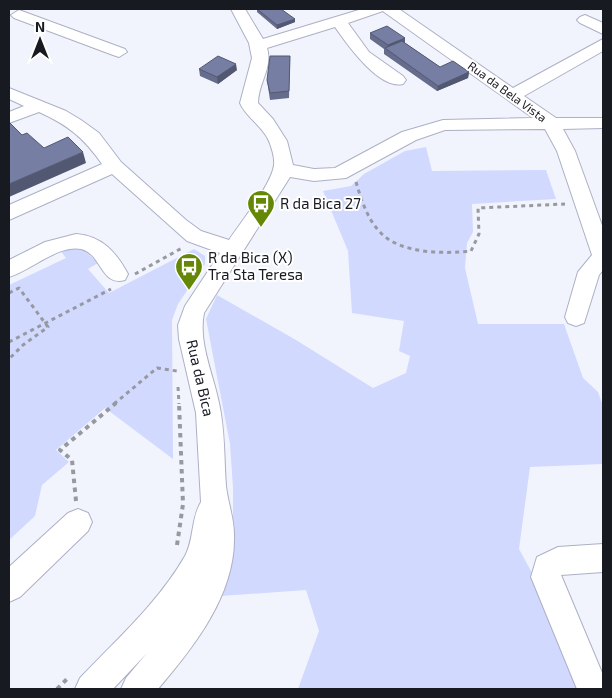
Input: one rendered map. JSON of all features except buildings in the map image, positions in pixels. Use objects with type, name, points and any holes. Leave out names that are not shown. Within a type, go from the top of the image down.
[{"type":"street","points":[[238,9],[259,45],[260,65],[250,91],[251,108],[268,124],[278,141],[284,164],[283,169],[320,176],[339,174],[409,136],[443,125],[603,123]]},
{"type":"street","points":[[259,45],[377,9]]},
{"type":"street","name":"Rua da Bela Vista","points":[[389,9],[514,96],[551,124],[561,139],[603,257],[589,272],[576,317]]},
{"type":"street","points":[[19,15],[118,52]]},
{"type":"street","points":[[585,20],[603,29]]},
{"type":"street","points":[[338,21],[363,55],[397,80]]},
{"type":"street","points":[[514,96],[603,44]]},
{"type":"street","points":[[9,93],[60,115],[92,137],[114,166],[194,236],[233,250]]},
{"type":"street","points":[[9,118],[39,106]]},
{"type":"street","points":[[9,213],[114,166]]},
{"type":"street","name":"Rua da Bica","points":[[137,689],[181,639],[206,595],[218,558],[220,526],[213,492],[208,408],[190,331],[196,305],[280,178],[283,169]]},
{"type":"street","points":[[9,269],[58,245],[76,241],[89,243],[96,247],[120,280]]},
{"type":"street","name":"Rua da Bica","points":[[81,682],[169,605],[186,583],[198,561],[203,546],[213,492]]},
{"type":"street","points":[[9,587],[78,522]]},
{"type":"street","points":[[593,689],[546,576],[547,566],[558,561],[603,558]]},
{"type":"path","points":[[355,180],[380,233],[396,242],[429,251],[458,254],[471,251],[479,234],[478,208],[584,203]]},
{"type":"path","points":[[9,342],[171,254]]},
{"type":"path","points":[[9,293],[19,288],[48,327],[24,345],[9,360]]},
{"type":"path","points":[[176,552],[183,504],[177,363]]},
{"type":"path","points":[[78,522],[72,460],[60,450],[157,368],[178,371]]},
{"type":"path","points":[[57,689],[81,682]]},
{"type":"shaded area","points":[[426,147],[432,171],[546,170],[556,199],[472,204],[473,232],[467,243],[465,268],[478,324],[564,324],[583,378],[598,392],[603,406],[603,464],[530,467],[519,549],[549,604],[587,689],[298,689],[319,631],[306,590],[221,596],[233,544],[233,488],[230,444],[206,319],[217,295],[296,340],[373,388],[406,373],[410,356],[399,351],[404,321],[352,313],[348,251],[323,191],[351,186],[364,174],[405,151]]},
{"type":"shaded area","points":[[67,248],[84,250],[98,263],[88,269],[109,293],[194,249],[205,256],[205,264],[178,304],[172,320],[173,459],[105,408],[56,450],[69,462],[42,485],[35,516],[9,540],[9,285],[66,258],[60,250]]},
{"type":"place","name":"R da Bica 27","points":[[261,228]]},
{"type":"place","name":"R da Bica (X) Tra Sta Teresa","points":[[189,291]]}]
